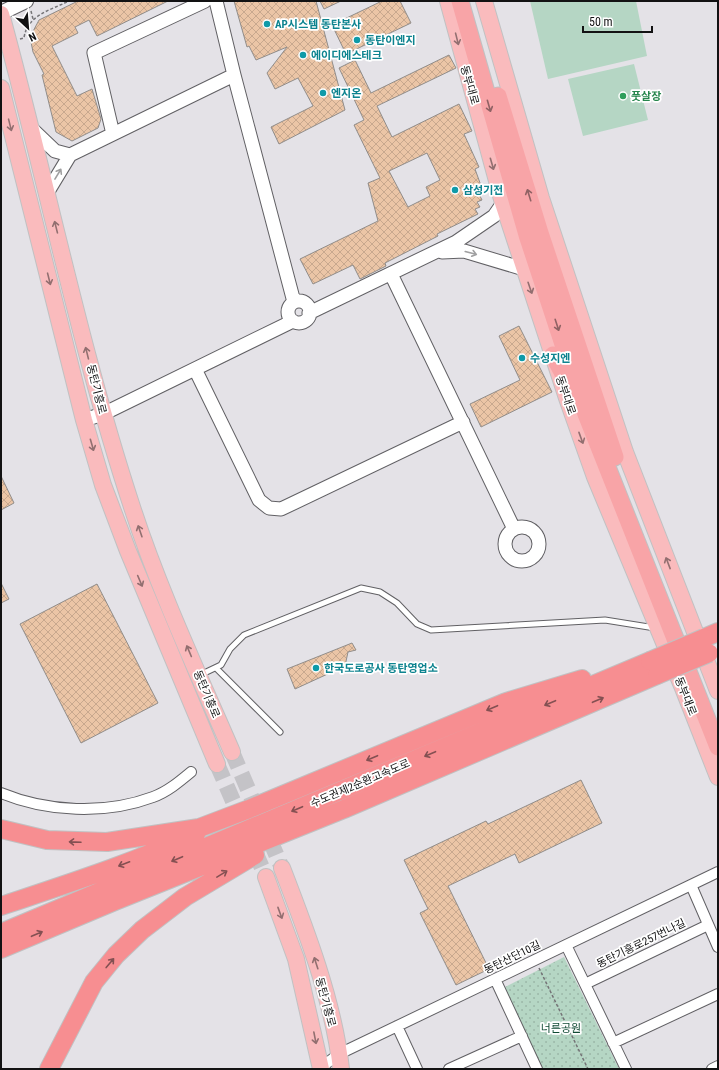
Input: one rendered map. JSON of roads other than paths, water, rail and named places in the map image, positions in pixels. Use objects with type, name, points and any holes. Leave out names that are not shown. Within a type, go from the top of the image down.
[{"type":"highway","name":"동부대로","points":[[460,1],[527,235],[586,414],[718,747]]},
{"type":"highway","name":"동부대로","points":[[472,1],[491,73],[540,233],[623,482],[718,718]]},
{"type":"highway","points":[[542,198],[556,255],[585,338],[606,430]]},
{"type":"highway","points":[[553,355],[586,414]]},
{"type":"highway","name":"수도권제2순환고속도로","points":[[1,949],[115,901],[344,809],[712,643]]},
{"type":"highway","points":[[1,829],[46,840],[107,842],[199,828],[249,809],[513,699],[654,668]]},
{"type":"highway","name":"수도권제2순환고속도로","points":[[1,933],[654,668]]},
{"type":"highway","points":[[1,906],[162,849],[249,809]]},
{"type":"highway","points":[[41,1069],[94,982],[116,955],[142,930],[185,897],[269,847],[344,809]]},
{"type":"highway","points":[[49,1069],[94,982]]},
{"type":"main road","points":[[1,14],[26,1]]},
{"type":"main road","name":"동부대로","points":[[448,1],[503,203],[595,477],[718,777]]},
{"type":"main road","points":[[484,1],[542,198],[625,452],[718,691]]},
{"type":"main road","name":"동탄기흥로","points":[[1,14],[32,129],[103,414],[144,541],[232,752]]},
{"type":"main road","name":"동탄기흥로","points":[[1,88],[84,420],[103,485],[128,551],[217,764]]},
{"type":"main road","name":"동탄기흥로","points":[[282,868],[302,921],[322,982],[340,1062]]},
{"type":"main road","name":"동탄기흥로","points":[[266,877],[296,960],[320,1069]]},
{"type":"street","points":[[113,134],[94,53],[204,1]]},
{"type":"street","points":[[216,1],[294,302]]},
{"type":"street","points":[[47,193],[70,155],[234,75]]},
{"type":"street","points":[[32,129],[55,151],[70,155]]},
{"type":"street","points":[[84,420],[103,414],[293,321],[303,321],[309,312],[433,254],[478,228],[494,216],[503,203]]},
{"type":"street","points":[[433,254],[464,251],[524,269]]},
{"type":"street","points":[[391,274],[514,529]]},
{"type":"street","points":[[294,302],[305,303],[309,312]]},
{"type":"street","points":[[293,321],[289,316],[288,309],[294,302]]},
{"type":"street","points":[[195,369],[259,500],[269,508],[281,509],[463,422]]},
{"type":"street","points":[[1,793],[22,802],[56,808],[122,806],[154,797],[174,787],[191,772]]},
{"type":"street","name":"동탄산단10길","points":[[320,1069],[340,1062],[397,1026],[718,872]]},
{"type":"street","points":[[691,885],[718,947]]},
{"type":"street","name":"동탄기흥로257번나길","points":[[585,984],[708,925]]},
{"type":"street","points":[[566,945],[626,1069]]},
{"type":"street","points":[[495,979],[537,1069]]},
{"type":"street","points":[[613,1043],[718,994]]},
{"type":"street","points":[[397,1026],[417,1069]]},
{"type":"street","points":[[449,1069],[522,1036]]},
{"type":"street","points":[[712,1069],[718,1066]]},
{"type":"lane","points":[[200,676],[221,665],[230,649],[244,635],[361,588],[380,592],[398,604],[417,624],[431,630],[605,620],[658,628]]},
{"type":"lane","points":[[216,668],[280,732]]},
{"type":"tunnel","points":[[232,752],[282,868]]},
{"type":"tunnel","points":[[217,764],[266,877]]},
{"type":"place","name":"AP시스템 동탄본사","points":[[267,24]]},
{"type":"place","name":"동탄이엔지","points":[[357,40]]},
{"type":"place","name":"에이디에스테크","points":[[303,55]]},
{"type":"place","name":"엔지온","points":[[323,93]]},
{"type":"place","name":"풋살장","points":[[623,96]]},
{"type":"place","name":"삼성기전","points":[[455,190]]},
{"type":"place","name":"수성지엔","points":[[522,358]]},
{"type":"place","name":"한국도로공사 동탄영업소","points":[[316,668]]},
{"type":"park label","name":"너른공원","points":[[561,1028]]}]
